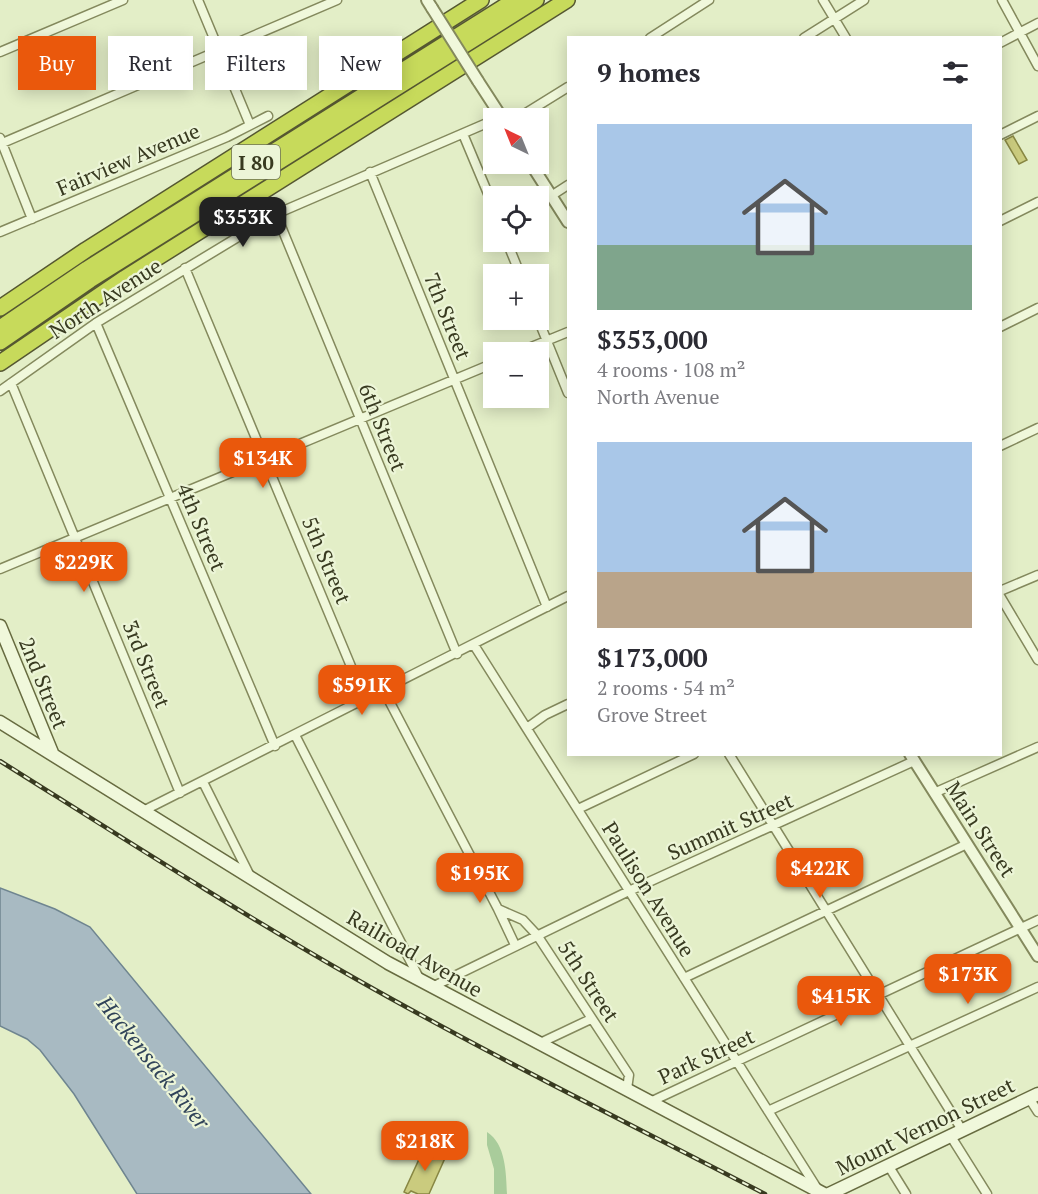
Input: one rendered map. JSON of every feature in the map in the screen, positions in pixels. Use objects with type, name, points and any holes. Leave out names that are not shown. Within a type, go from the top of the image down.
[{"type":"highway","name":"I 80","points":[[0,308],[93,245],[481,0]]},
{"type":"highway","name":"I 80","points":[[0,328],[94,264],[515,0]]},
{"type":"highway","name":"I 80","points":[[0,342],[134,252],[536,0]]},
{"type":"highway","name":"I 80","points":[[0,363],[125,278],[567,0]]},
{"type":"main road","name":"2nd Street","points":[[0,626],[52,755]]},
{"type":"main road","name":"Railroad Avenue","points":[[0,722],[388,963],[824,1193]]},
{"type":"main road","name":"Mount Vernon Street","points":[[824,1193],[888,1166],[1033,1096]]},
{"type":"street","points":[[0,52],[123,0]]},
{"type":"street","points":[[198,0],[214,36]]},
{"type":"street","points":[[253,36],[337,0]]},
{"type":"street","points":[[665,34],[709,0]]},
{"type":"street","points":[[823,0],[845,36]]},
{"type":"street","points":[[807,36],[864,0]]},
{"type":"street","points":[[1002,0],[1038,66]]},
{"type":"street","points":[[429,4],[493,108]]},
{"type":"street","points":[[1002,42],[1038,23]]},
{"type":"street","points":[[32,219],[1,142],[205,56]]},
{"type":"street","points":[[534,108],[567,88]]},
{"type":"street","points":[[236,90],[250,125]]},
{"type":"street","name":"Fairview Avenue","points":[[0,232],[217,141],[268,116]]},
{"type":"street","points":[[1002,134],[1038,116]]},
{"type":"street","name":"North Avenue","points":[[0,391],[96,324],[276,214],[483,125]]},
{"type":"street","points":[[463,134],[485,186]]},
{"type":"street","name":"7th Street","points":[[370,172],[547,607]]},
{"type":"street","points":[[537,174],[567,220]]},
{"type":"street","points":[[551,196],[567,186]]},
{"type":"street","points":[[1002,220],[1038,202]]},
{"type":"street","name":"6th Street","points":[[276,214],[457,654]]},
{"type":"street","name":"5th Street","points":[[185,268],[365,700]]},
{"type":"street","points":[[1002,326],[1038,308]]},
{"type":"street","name":"4th Street","points":[[96,324],[275,746]]},
{"type":"street","points":[[542,330],[567,391]]},
{"type":"street","points":[[547,341],[567,332]]},
{"type":"street","points":[[0,569],[483,368]]},
{"type":"street","name":"3rd Street","points":[[11,383],[180,793]]},
{"type":"street","points":[[1002,445],[1038,428]]},
{"type":"street","points":[[1002,590],[1038,575]]},
{"type":"street","points":[[143,811],[567,597]]},
{"type":"street","points":[[1002,599],[1038,660]]},
{"type":"street","name":"Paulison Avenue","points":[[474,645],[799,1161],[824,1193]]},
{"type":"street","points":[[384,691],[515,945]]},
{"type":"street","points":[[527,728],[545,715],[567,704]]},
{"type":"street","points":[[295,735],[420,980]]},
{"type":"street","points":[[934,793],[1038,747]]},
{"type":"street","points":[[578,809],[690,756]]},
{"type":"street","points":[[730,756],[824,912],[962,1130]]},
{"type":"street","name":"Main Street","points":[[912,758],[1038,956]]},
{"type":"street","name":"Summit Street","points":[[432,987],[515,945],[772,826],[912,758]]},
{"type":"street","points":[[203,782],[252,879]]},
{"type":"street","points":[[684,978],[967,844]]},
{"type":"street","name":"5th Street","points":[[498,909],[523,920],[537,935],[629,1075],[627,1089]]},
{"type":"street","name":"Park Street","points":[[650,1102],[1038,921]]},
{"type":"street","points":[[768,1112],[1038,987]]},
{"type":"street","points":[[538,1044],[591,1019]]},
{"type":"street","points":[[1033,1096],[1038,1112]]},
{"type":"street","points":[[950,1135],[987,1194]]},
{"type":"street","points":[[791,1176],[795,1160],[794,1152]]},
{"type":"street","points":[[791,1176],[799,1161]]},
{"type":"street","points":[[888,1166],[906,1194]]},
{"type":"green space","points":[[487,1132],[498,1144],[504,1160],[507,1194],[494,1194],[494,1169],[487,1145]]},
{"type":"water","name":"Hackensack River","points":[[0,888],[55,909],[90,927],[311,1194],[137,1194],[74,1094],[40,1050],[27,1039],[0,1026]]},
{"type":"building","points":[[1013,136],[1027,160],[1019,164],[1005,140]]},
{"type":"building","points":[[427,1142],[434,1144],[430,1151],[445,1158],[429,1194],[418,1194],[411,1191],[408,1194],[404,1192]]},
{"type":"railway","points":[[0,761],[221,899],[356,979],[508,1062],[765,1194]]}]
